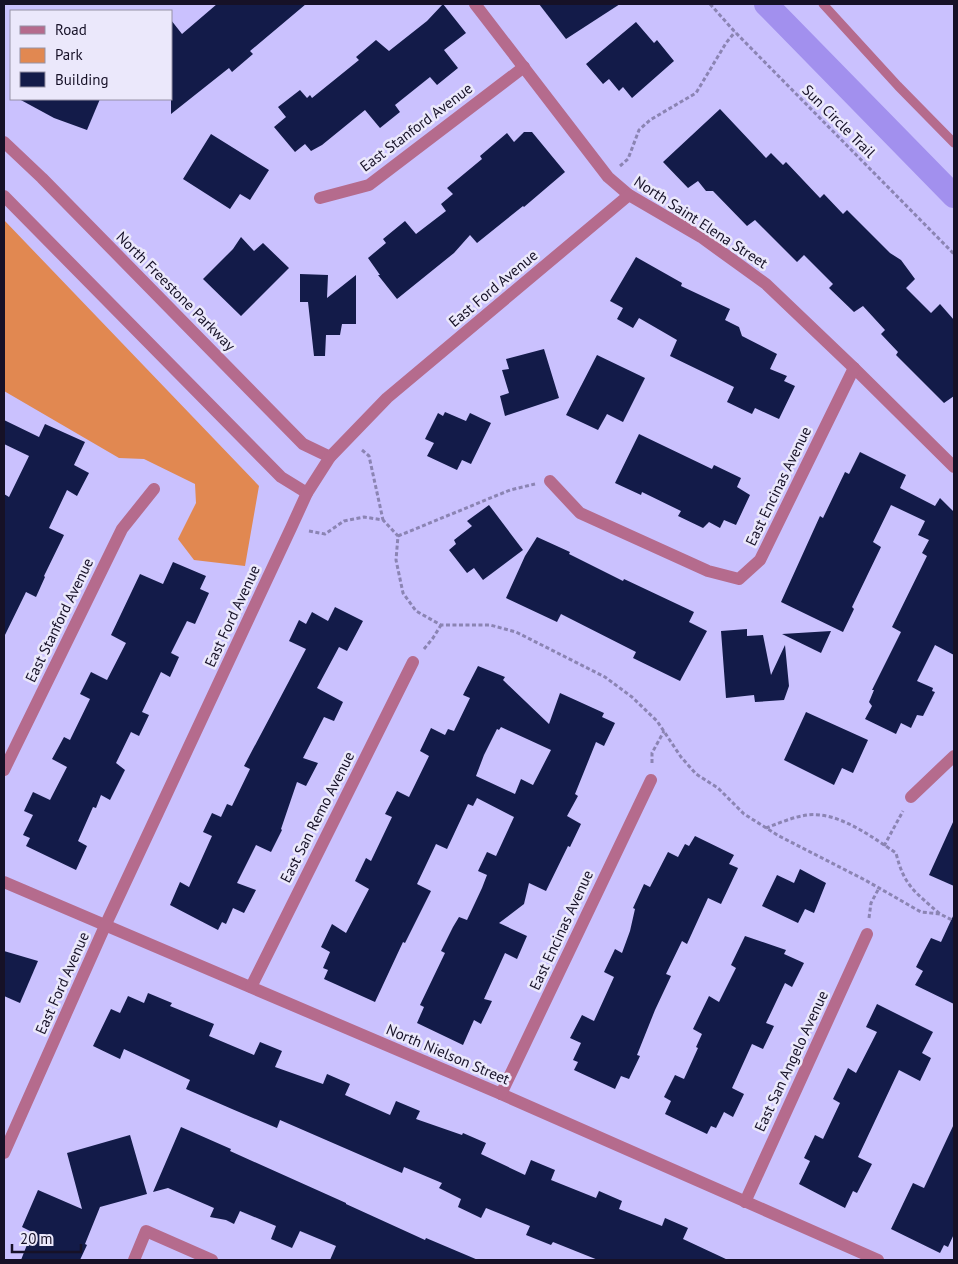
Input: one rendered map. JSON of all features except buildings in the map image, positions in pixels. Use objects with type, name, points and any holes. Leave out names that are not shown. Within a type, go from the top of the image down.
[{"type":"street","name":"North Saint Elena Street","points":[[474,4],[608,176],[629,195],[701,237],[766,284],[954,467]]},
{"type":"street","name":"East Stanford Avenue","points":[[320,198],[369,185],[524,67]]},
{"type":"street","name":"North Freestone Parkway","points":[[4,142],[303,444],[330,457]]},
{"type":"street","name":"East Ford Avenue","points":[[4,1153],[105,926],[291,528],[308,493],[330,457],[387,398],[629,195]]},
{"type":"street","points":[[4,196],[281,477],[308,493]]},
{"type":"street","name":"East Encinas Avenue","points":[[550,481],[580,513],[708,571],[739,579],[760,560],[854,368]]},
{"type":"street","name":"East Stanford Avenue","points":[[4,770],[122,529],[154,489]]},
{"type":"street","name":"East San Remo Avenue","points":[[251,987],[413,662]]},
{"type":"street","points":[[911,797],[954,756]]},
{"type":"street","name":"East Encinas Avenue","points":[[501,1094],[651,780]]},
{"type":"street","name":"North Nielson Street","points":[[4,882],[501,1094],[878,1260]]},
{"type":"street","name":"East San Angelo Avenue","points":[[745,1202],[867,934]]},
{"type":"street","points":[[134,1260],[146,1232],[212,1260]]},
{"type":"lane","points":[[823,4],[898,86],[954,142]]},
{"type":"path","name":"Sun Circle Trail","points":[[710,4],[735,32],[954,254]]},
{"type":"path","points":[[608,176],[628,159],[639,130],[656,116],[696,93],[726,43],[735,32]]},
{"type":"path","points":[[348,438],[369,456],[383,520],[398,536],[396,560],[403,593],[416,611],[441,625],[490,625],[516,632],[605,677],[632,697],[657,722],[681,757],[696,774],[718,788],[744,814],[765,828],[921,912],[940,914]]},
{"type":"path","points":[[398,536],[510,490],[550,481]]},
{"type":"path","points":[[291,528],[326,534],[344,521],[364,517],[383,520]]},
{"type":"path","points":[[413,662],[434,638],[441,625]]},
{"type":"path","points":[[651,780],[652,753],[664,731]]},
{"type":"path","points":[[884,846],[911,797]]},
{"type":"path","points":[[765,828],[808,815],[830,816],[868,835],[896,853],[899,868],[907,884],[940,914],[954,921]]},
{"type":"path","points":[[867,934],[871,903],[879,888]]},
{"type":"green space","points":[[4,220],[259,486],[245,566],[194,560],[178,539],[196,503],[195,484],[144,459],[119,458],[4,391]]},
{"type":"waterway","points":[[766,4],[954,196]]}]
